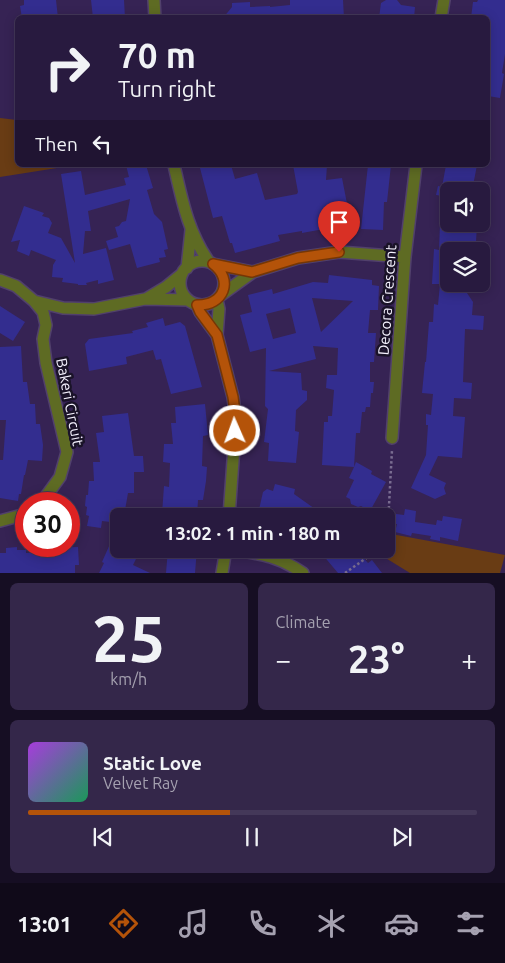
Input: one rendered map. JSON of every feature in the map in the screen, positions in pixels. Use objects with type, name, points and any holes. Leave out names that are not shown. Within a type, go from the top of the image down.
[{"type":"street","points":[[154,0],[155,15]]},
{"type":"street","points":[[442,15],[444,0]]},
{"type":"street","points":[[174,167],[190,230],[200,249],[223,276],[224,284],[219,297],[217,335],[233,397],[236,419],[230,508]]},
{"type":"street","name":"Decora Crescent","points":[[392,438],[405,257],[416,167]]},
{"type":"street","points":[[190,230],[181,288],[217,335]]},
{"type":"street","points":[[193,302],[210,304],[252,272],[298,258],[339,252],[405,257]]},
{"type":"street","points":[[184,271],[194,262],[211,263],[252,272]]},
{"type":"street","name":"Bakeri Circuit","points":[[145,299],[166,287],[184,271]]},
{"type":"street","name":"Bakeri Circuit","points":[[0,280],[16,286],[34,301],[43,312],[46,325],[43,339],[46,364],[67,452],[60,478],[49,492]]},
{"type":"street","name":"Bakeri Circuit","points":[[34,301],[63,308],[94,309],[145,299],[193,302]]},
{"type":"street","points":[[0,521],[15,517]]},
{"type":"street","points":[[222,573],[226,558]]},
{"type":"street","points":[[275,558],[302,573]]},
{"type":"path","points":[[389,508],[392,438]]},
{"type":"path","points":[[345,573],[366,558]]},
{"type":"shaded area","points":[[0,118],[15,120],[15,167],[63,167],[0,177]]},
{"type":"shaded area","points":[[395,535],[505,555],[500,573],[410,573],[386,558],[395,558]]},
{"type":"building","points":[[24,0],[56,0],[58,15],[22,15],[20,6],[24,5]]},
{"type":"building","points":[[91,0],[124,0],[125,15],[93,15]]},
{"type":"building","points":[[290,0],[343,0],[344,15],[225,15],[232,7],[232,3],[250,2],[250,7],[290,5]]},
{"type":"building","points":[[386,0],[397,0],[401,5],[415,7],[414,15],[379,15],[381,3]]},
{"type":"building","points":[[478,0],[505,0],[505,54],[502,73],[504,74],[500,98],[490,96],[490,15],[471,15],[473,2]]},
{"type":"building","points":[[126,167],[147,167],[153,188],[147,190],[154,214],[162,222],[168,249],[164,250],[166,257],[159,258],[160,262],[137,268],[130,244],[109,250],[106,241],[118,237],[115,227],[126,221],[130,199],[88,211],[91,231],[85,231],[83,254],[106,248],[114,280],[98,284],[98,280],[86,283],[87,285],[62,282],[63,278],[52,277],[53,265],[56,260],[31,250],[29,256],[17,251],[20,240],[11,242],[24,206],[44,213],[42,216],[49,218],[52,223],[48,233],[61,238],[75,263],[61,174],[81,171],[85,195],[126,185],[124,178],[129,177]]},
{"type":"building","points":[[232,167],[235,179],[257,173],[265,200],[297,194],[293,167],[327,167],[326,180],[342,178],[351,224],[302,233],[302,231],[278,235],[280,241],[235,253],[222,216],[213,218],[200,168]]},
{"type":"building","points":[[368,167],[391,167],[387,202],[384,202],[383,230],[361,229]]},
{"type":"building","points":[[446,167],[477,167],[474,182],[443,182]]},
{"type":"building","points":[[438,186],[440,186],[440,196],[436,195]]},
{"type":"building","points":[[440,224],[440,232],[477,232],[476,242],[440,242],[440,284],[432,284],[434,249],[439,250]]},
{"type":"building","points":[[329,275],[372,280],[372,285],[379,286],[378,310],[370,310],[368,333],[376,333],[374,362],[370,362],[370,382],[374,382],[373,393],[371,393],[370,407],[366,407],[365,412],[362,412],[360,433],[356,433],[354,467],[322,465],[324,422],[328,422],[328,416],[332,416],[334,390],[326,388],[327,375],[337,375],[338,348],[313,346],[316,359],[269,371],[301,373],[302,390],[307,391],[307,400],[296,410],[295,431],[299,432],[296,463],[268,461],[269,443],[264,442],[268,409],[265,406],[266,348],[250,352],[240,315],[252,312],[248,295],[272,289],[273,294],[313,282],[328,283]],"holes":[[[312,298],[353,301],[321,332]],[[290,308],[296,333],[273,339],[266,314]]]},
{"type":"building","points":[[440,284],[440,292],[466,292],[473,302],[472,315],[484,316],[483,330],[465,329],[463,382],[472,383],[471,399],[454,398],[453,416],[465,417],[462,458],[438,456],[429,475],[446,483],[444,488],[446,494],[435,499],[411,488],[426,455],[428,425],[426,425],[426,414],[431,415],[433,394],[422,393],[429,322],[433,322],[434,304],[438,305]]},
{"type":"building","points":[[0,306],[25,322],[13,341],[0,333]]},
{"type":"building","points":[[163,318],[165,326],[180,322],[185,326],[202,387],[171,394],[161,359],[156,360],[153,350],[126,357],[127,364],[89,371],[85,344],[89,339],[133,333],[132,331],[148,327],[146,323]]},
{"type":"building","points":[[21,346],[23,382],[27,382],[30,404],[35,404],[36,424],[40,424],[43,445],[42,461],[28,460],[21,492],[15,492],[15,500],[0,498],[0,460],[3,460],[6,420],[0,420],[0,347]]},
{"type":"building","points":[[205,404],[208,435],[203,436],[202,466],[207,467],[206,481],[203,500],[198,500],[198,508],[162,508],[164,486],[169,487],[170,463],[163,462],[164,444],[173,444],[171,423],[176,423],[175,407]]},
{"type":"building","points":[[128,413],[134,456],[143,456],[144,472],[134,472],[134,493],[128,493],[125,508],[110,508],[110,522],[102,521],[101,528],[87,526],[89,516],[86,515],[87,507],[85,506],[89,481],[94,481],[93,462],[100,462],[96,433],[104,432],[102,416]]},
{"type":"building","points":[[356,462],[372,471],[371,474],[386,482],[372,508],[358,507],[351,504],[350,499],[346,497],[354,480],[349,478]]},
{"type":"building","points":[[275,484],[295,489],[294,494],[314,508],[259,508],[263,492],[267,489],[273,491]]},
{"type":"building","points":[[405,509],[416,511],[415,522],[436,525],[437,520],[442,521],[443,516],[462,519],[458,541],[440,537],[440,541],[430,539],[431,536],[412,533],[411,536],[395,532],[397,524],[395,524],[396,514],[404,515]]},
{"type":"building","points":[[110,544],[110,558],[136,558],[133,565],[150,573],[99,573],[104,563],[102,562]]},
{"type":"building","points":[[15,547],[15,557],[79,557],[79,565],[75,565],[75,573],[0,573],[0,553],[6,553],[6,548]]},
{"type":"building","points":[[167,558],[196,558],[195,573],[166,573]]},
{"type":"building","points":[[325,558],[363,558],[368,563],[372,560],[382,573],[338,573]]},
{"type":"route","points":[[235,431],[236,419],[233,397],[217,335],[197,305],[210,304],[222,294],[223,276],[213,264],[252,272],[298,258],[339,252]]}]
